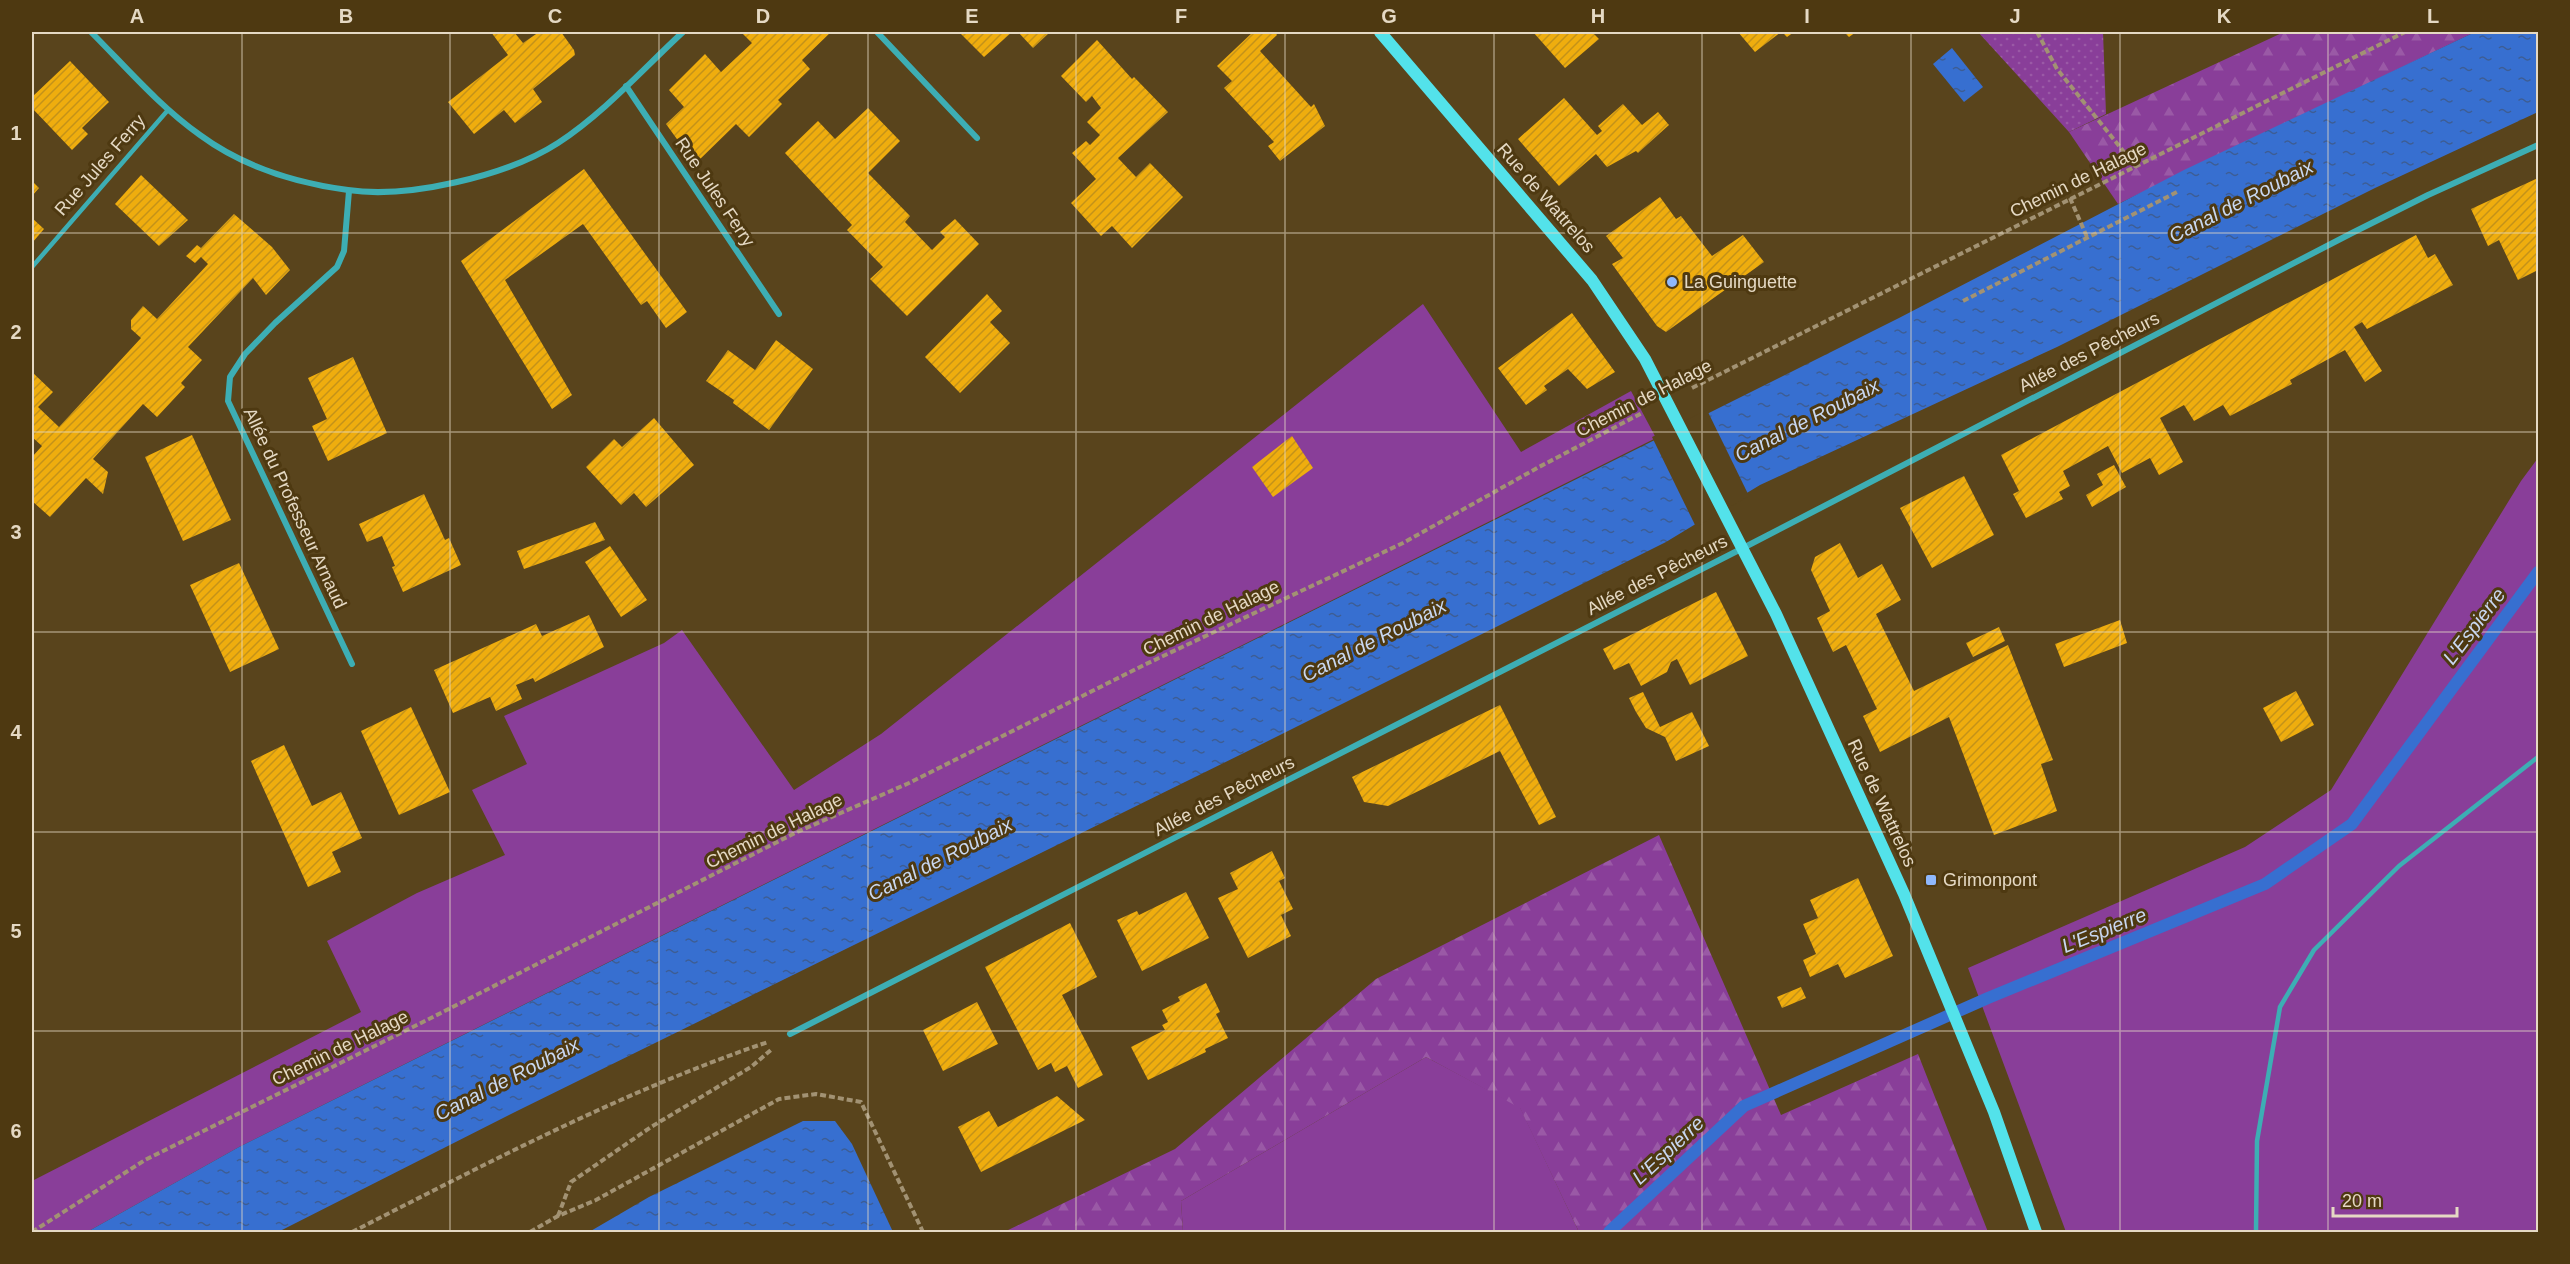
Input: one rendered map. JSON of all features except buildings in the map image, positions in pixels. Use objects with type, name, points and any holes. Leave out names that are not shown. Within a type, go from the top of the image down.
[{"type":"street","name":"Rue Jules Ferry","points":[[91,32],[168,110],[200,136],[232,155],[275,174],[350,191],[429,188],[475,178],[519,163],[557,144],[589,120],[683,32]]},
{"type":"street","points":[[878,32],[977,138]]},
{"type":"street","name":"Rue de Wattrelos","points":[[1380,32],[1592,280],[1624,325],[1668,400],[1776,614],[1904,894],[1969,1049],[2036,1233]]},
{"type":"street","name":"Rue Jules Ferry","points":[[626,86],[779,314]]},
{"type":"street","name":"Allée des Pêcheurs","points":[[790,1034],[1743,548],[2352,233],[2428,195],[2538,145]]},
{"type":"street","name":"Allée du Professeur Arnaud","points":[[350,191],[344,251],[337,267],[275,323],[245,354],[230,377],[228,401],[352,664]]},
{"type":"lane","name":"Rue Jules Ferry","points":[[32,267],[168,110]]},
{"type":"lane","points":[[2256,1233],[2257,1141],[2280,1007],[2314,950],[2399,866],[2538,757]]},
{"type":"path","points":[[2037,32],[2057,69],[2136,167]]},
{"type":"path","name":"Chemin de Halage","points":[[32,1232],[145,1160],[795,833],[909,783],[1144,665],[1403,543],[1539,467],[1668,400],[2405,32]]},
{"type":"path","points":[[1963,301],[2177,192]]},
{"type":"path","points":[[2070,198],[2087,237]]},
{"type":"path","points":[[558,1216],[571,1182],[651,1127],[751,1067],[790,1034]]},
{"type":"path","points":[[352,1233],[554,1130],[731,1054],[790,1034]]},
{"type":"path","points":[[530,1233],[558,1216],[596,1200],[779,1099],[816,1094],[861,1102],[923,1233]]},
{"type":"green space","points":[[1978,32],[2103,32],[2106,114],[2069,132]]},
{"type":"green space","points":[[2284,32],[2475,32],[2118,204],[2069,132]]},
{"type":"green space","points":[[1423,304],[1521,452],[1631,391],[1656,438],[239,1147],[87,1232],[32,1232],[32,1181],[361,1012],[327,941],[417,893],[505,855],[472,790],[527,764],[504,716],[664,643],[682,630],[794,790],[881,734]]},
{"type":"green space","points":[[2538,458],[2538,1232],[2066,1232],[1968,968],[2245,847],[2331,790],[2521,481]]},
{"type":"green space","points":[[1659,835],[1781,1115],[1918,1054],[1988,1232],[1579,1232],[1520,1108],[1426,1057],[1181,1201],[1183,1232],[1004,1232],[1175,1149],[1376,979]]},
{"type":"green space","points":[[1426,1057],[1520,1107],[1579,1232],[1183,1232],[1181,1201]]},
{"type":"water","name":"Canal de Roubaix","points":[[2475,32],[2538,32],[2538,112],[2375,188],[2057,347],[1760,485],[1666,542],[517,1111],[278,1232],[87,1232],[239,1147],[1899,318],[2184,170]]},
{"type":"water","points":[[1952,48],[1983,87],[1964,102],[1933,64]]},
{"type":"water","points":[[803,1121],[835,1121],[852,1144],[893,1232],[589,1232],[649,1197]]},
{"type":"pier","points":[[1707,410],[1749,496],[1696,527],[1652,437]]},
{"type":"waterway","name":"L'Espierre","points":[[1609,1232],[1744,1106],[1988,998],[2265,884],[2352,824],[2538,572]]},
{"type":"place","name":"La Guinguette","points":[[1672,282]]},
{"type":"place","name":"Grimonpont","points":[[1931,880]]}]
